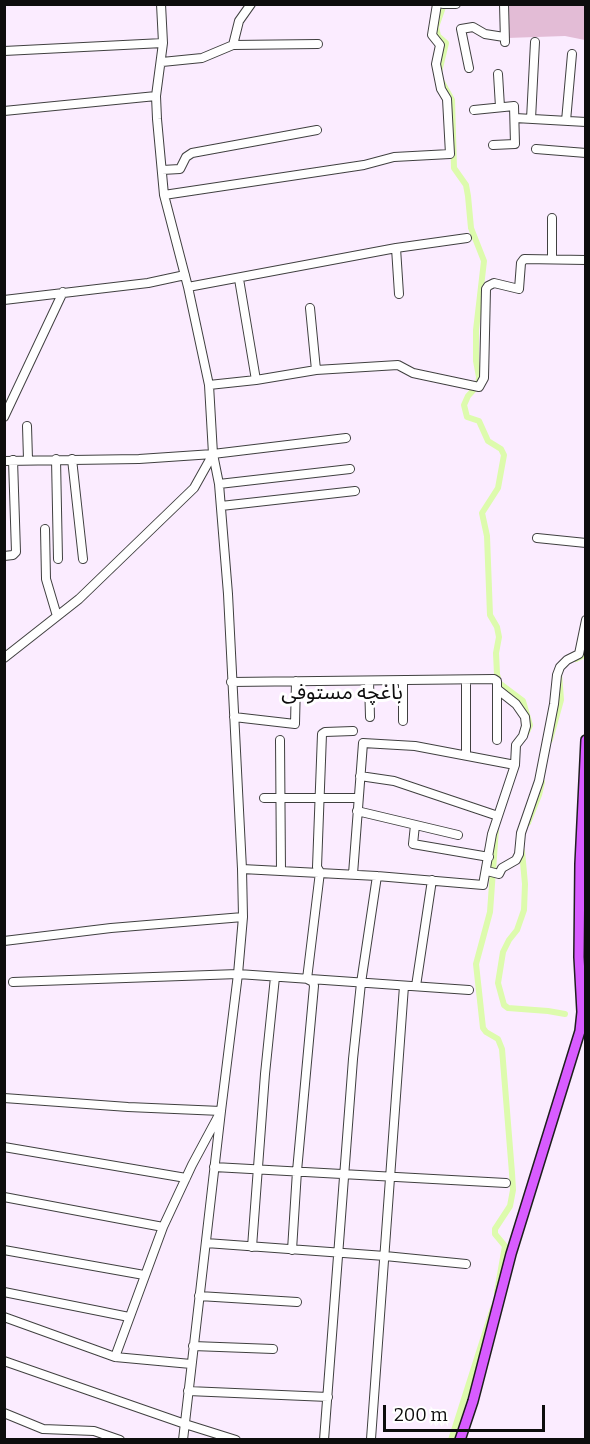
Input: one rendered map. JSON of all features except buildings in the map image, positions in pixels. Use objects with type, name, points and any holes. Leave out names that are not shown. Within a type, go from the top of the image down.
[{"type":"main road","points":[[460,1440],[473,1401],[511,1254],[580,1031],[583,973],[580,864],[585,795],[585,740]]},
{"type":"street","points":[[161,4],[164,43],[156,96],[164,195],[188,287],[209,385],[213,454],[219,484],[228,594],[243,917],[183,1440]]},
{"type":"street","points":[[233,45],[239,21],[251,4]]},
{"type":"street","points":[[164,195],[364,165],[394,156],[450,154],[447,99],[441,89],[436,64],[440,45],[432,35],[437,4]]},
{"type":"street","points":[[444,4],[456,4]]},
{"type":"street","points":[[469,68],[461,28],[473,27],[485,34],[504,40],[504,4]]},
{"type":"street","points":[[531,119],[535,42]]},
{"type":"street","points":[[4,51],[164,43]]},
{"type":"street","points":[[162,62],[202,58],[233,45],[318,44]]},
{"type":"street","points":[[566,121],[572,54]]},
{"type":"street","points":[[498,74],[500,107]]},
{"type":"street","points":[[4,111],[156,96]]},
{"type":"street","points":[[474,110],[514,106],[515,144],[492,145]]},
{"type":"street","points":[[515,118],[585,122]]},
{"type":"street","points":[[162,170],[180,169],[186,157],[192,153],[317,130]]},
{"type":"street","points":[[536,149],[585,153]]},
{"type":"street","points":[[552,218],[552,258]]},
{"type":"street","points":[[188,287],[396,248],[467,238]]},
{"type":"street","points":[[396,248],[399,294]]},
{"type":"street","points":[[209,385],[316,370],[398,365],[413,373],[479,387],[484,378],[486,289],[488,286],[494,283],[519,289],[521,261],[552,258],[585,260]]},
{"type":"street","points":[[4,300],[148,283],[185,275]]},
{"type":"street","points":[[239,279],[256,380]]},
{"type":"street","points":[[4,417],[63,292]]},
{"type":"street","points":[[310,308],[316,370]]},
{"type":"street","points":[[27,426],[28,459]]},
{"type":"street","points":[[4,461],[139,459],[213,454],[346,438]]},
{"type":"street","points":[[4,658],[79,599],[194,488],[213,454]]},
{"type":"street","points":[[56,459],[58,559]]},
{"type":"street","points":[[72,459],[83,559]]},
{"type":"street","points":[[4,556],[13,555],[16,552],[14,460]]},
{"type":"street","points":[[219,484],[350,469]]},
{"type":"street","points":[[221,507],[355,491]]},
{"type":"street","points":[[45,529],[46,579],[57,616]]},
{"type":"street","points":[[537,538],[585,543]]},
{"type":"street","points":[[487,871],[499,874],[502,868],[516,860],[519,854],[521,832],[539,781],[554,704],[557,675],[560,667],[567,660],[579,654],[585,620]]},
{"type":"street","points":[[231,682],[496,680],[497,740]]},
{"type":"street","points":[[234,717],[295,724],[296,681]]},
{"type":"street","points":[[369,681],[370,717]]},
{"type":"street","points":[[403,681],[404,721]]},
{"type":"street","points":[[466,681],[466,754]]},
{"type":"street","points":[[242,869],[353,874],[483,885],[498,816],[514,765],[514,753],[526,726],[525,717],[516,705],[496,689]]},
{"type":"street","points":[[307,979],[320,872],[317,867],[323,732],[353,731]]},
{"type":"street","points":[[280,740],[281,871]]},
{"type":"street","points":[[353,874],[363,743],[416,746],[514,765]]},
{"type":"street","points":[[360,776],[394,782],[498,816]]},
{"type":"street","points":[[264,798],[358,798]]},
{"type":"street","points":[[357,811],[458,835]]},
{"type":"street","points":[[415,825],[413,844],[489,857]]},
{"type":"street","points":[[324,1440],[361,983],[377,876]]},
{"type":"street","points":[[416,986],[432,880]]},
{"type":"street","points":[[4,941],[111,928],[243,917]]},
{"type":"street","points":[[13,982],[238,974],[469,990]]},
{"type":"street","points":[[252,1247],[275,977]]},
{"type":"street","points":[[292,1250],[314,986],[313,982],[307,979]]},
{"type":"street","points":[[371,1439],[404,986]]},
{"type":"street","points":[[4,1098],[128,1107],[220,1110]]},
{"type":"street","points":[[115,1357],[163,1227],[220,1110]]},
{"type":"street","points":[[4,1147],[186,1178]]},
{"type":"street","points":[[214,1167],[506,1183]]},
{"type":"street","points":[[4,1197],[163,1227]]},
{"type":"street","points":[[206,1243],[466,1264]]},
{"type":"street","points":[[4,1250],[144,1275]]},
{"type":"street","points":[[4,1292],[129,1317]]},
{"type":"street","points":[[199,1296],[297,1302]]},
{"type":"street","points":[[4,1317],[115,1357],[191,1364]]},
{"type":"street","points":[[193,1346],[273,1349]]},
{"type":"street","points":[[4,1361],[236,1440]]},
{"type":"street","points":[[188,1391],[328,1397]]},
{"type":"street","points":[[4,1413],[43,1429],[94,1431],[120,1440]]},
{"type":"shaded area","points":[[507,5],[585,5],[585,40],[565,36],[507,38]]},
{"type":"waterway","points":[[439,72],[446,43],[438,36],[436,27],[444,4]]},
{"type":"waterway","points":[[442,82],[452,100],[454,168],[466,185],[471,228],[484,261],[476,330],[478,385],[468,396],[464,405],[467,417],[479,421],[488,441],[501,449],[504,455],[498,488],[482,513],[487,536],[490,615],[497,627],[499,637],[496,653],[497,674],[499,683],[523,701],[530,725],[527,732]]},
{"type":"waterway","points":[[576,659],[584,655],[586,649]]},
{"type":"waterway","points":[[550,740],[561,700],[559,673]]},
{"type":"waterway","points":[[528,823],[542,782]]},
{"type":"waterway","points":[[496,829],[490,912],[476,964],[483,1028],[498,1039],[502,1049],[512,1173],[513,1190],[510,1206],[495,1229],[495,1234],[505,1246],[497,1292]]},
{"type":"waterway","points":[[522,851],[525,884],[524,910],[517,930],[503,952],[498,983],[504,1005],[508,1008],[565,1014]]},
{"type":"waterway","points":[[451,1440],[493,1308]]},
{"type":"district","name":"باغچه مستوفی","points":[[342,693]]}]
